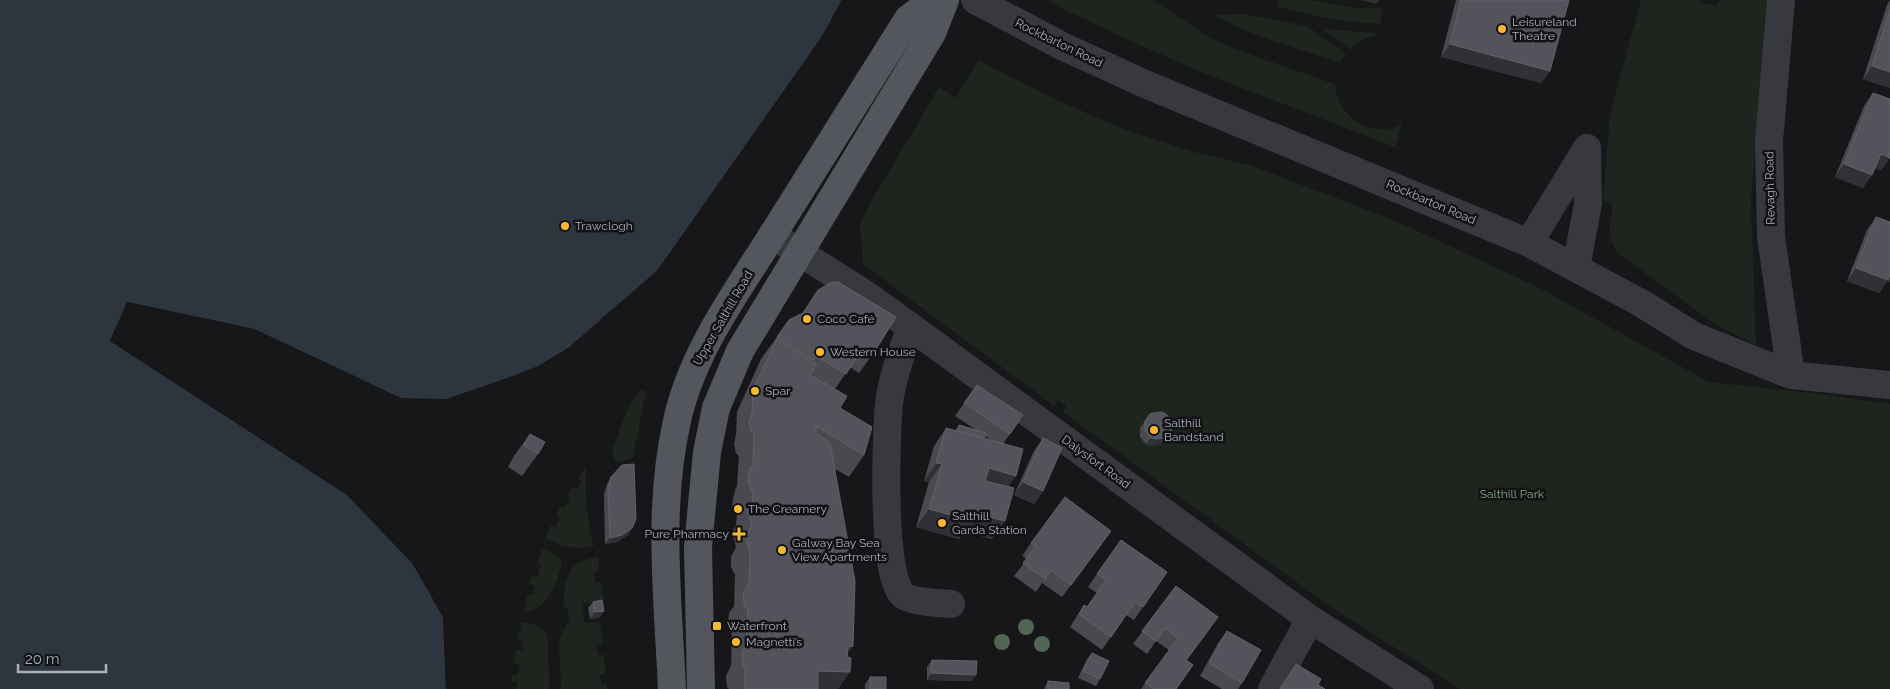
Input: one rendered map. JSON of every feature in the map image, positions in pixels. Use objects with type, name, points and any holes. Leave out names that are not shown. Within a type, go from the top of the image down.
[{"type":"main road","name":"Upper Salthill Road","points":[[672,689],[665,504],[677,420],[693,370],[716,327],[772,235],[908,19],[932,0]]},
{"type":"main road","points":[[701,689],[698,547],[707,452],[716,408],[740,351],[798,252],[932,33],[946,0]]},
{"type":"street","name":"Rockbarton Road","points":[[975,0],[1062,46],[1145,84],[1530,244],[1641,303],[1694,336],[1791,374],[1890,385]]},
{"type":"street","name":"Revagh Road","points":[[1781,0],[1769,141],[1771,237],[1791,374]]},
{"type":"street","points":[[1530,244],[1587,148],[1588,204],[1576,267]]},
{"type":"street","name":"Dalysfort Road","points":[[772,235],[862,292],[1310,619],[1420,689]]},
{"type":"street","points":[[911,327],[899,360],[890,403],[885,500],[890,553],[895,579],[902,595],[910,599],[951,604]]},
{"type":"street","points":[[1272,689],[1310,619]]},
{"type":"green space","points":[[1049,0],[1153,0],[1212,39],[1237,50],[1335,84],[1340,102],[1345,110],[1351,117],[1367,127],[1387,129],[1402,124],[1395,147],[1211,76],[1135,43],[1061,8]]},
{"type":"green space","points":[[1277,0],[1309,0],[1355,8],[1383,7],[1380,24],[1335,20],[1278,7]]},
{"type":"green space","points":[[1641,0],[1700,0],[1702,3],[1716,5],[1720,0],[1767,0],[1751,203],[1756,345],[1718,326],[1619,254],[1610,236],[1613,205],[1603,200],[1610,114]]},
{"type":"green space","points":[[1243,14],[1307,26],[1346,54],[1340,62],[1260,36],[1214,15]]},
{"type":"green space","points":[[1322,29],[1376,33],[1375,36],[1364,39],[1350,49]]},
{"type":"green space","name":"Salthill Park","points":[[978,60],[1055,99],[1118,127],[1194,152],[1250,165],[1391,219],[1536,286],[1709,382],[1890,404],[1890,689],[1460,689],[1332,608],[1063,412],[1066,406],[1058,400],[1054,406],[863,264],[860,223],[870,204],[939,87],[956,98]]},
{"type":"green space","points":[[641,390],[646,392],[633,457],[617,463],[612,454],[617,438],[627,412]]},
{"type":"green space","points":[[586,466],[589,526],[594,546],[569,547],[545,539],[551,525],[555,527],[560,517],[556,515],[561,506],[565,508],[570,498],[567,496],[572,488],[577,489],[581,481],[578,478]]},
{"type":"green space","points":[[542,549],[558,556],[562,561],[558,576],[548,598],[530,612],[524,611],[527,595],[533,595],[535,586],[529,584],[533,575],[538,576],[541,565],[537,563]]},
{"type":"green space","points":[[598,557],[599,570],[593,573],[595,582],[601,582],[604,601],[583,604],[584,623],[600,622],[603,644],[596,645],[597,655],[604,655],[605,673],[600,675],[601,685],[607,684],[607,689],[561,689],[559,642],[569,619],[568,610],[564,605],[567,580],[577,564]]},
{"type":"green space","points":[[522,622],[538,626],[544,630],[548,638],[549,689],[517,689],[517,682],[511,682],[512,675],[518,675],[520,664],[513,663],[516,650],[522,650],[523,640],[517,639]]},
{"type":"shaded area","points":[[0,0],[842,0],[821,38],[657,271],[568,348],[538,366],[446,399],[401,398],[254,329],[127,302],[110,341],[347,495],[413,564],[443,617],[446,689],[0,689]]},
{"type":"pier","points":[[842,0],[844,1],[823,39],[659,273],[597,326],[602,318],[657,271],[821,38]]},
{"type":"pier","points":[[128,302],[254,329],[363,380],[362,382],[253,331],[137,306]]},
{"type":"pier","points":[[115,329],[117,330],[113,340],[348,493],[415,562],[446,616],[449,689],[446,689],[443,617],[413,564],[347,495],[110,341]]},
{"type":"building","name":"Leisureland Theatre","points":[[1461,0],[1569,0],[1550,71],[1450,44]]},
{"type":"building","points":[[1890,10],[1890,72],[1872,66]]},
{"type":"building","points":[[1873,93],[1890,99],[1890,158],[1881,154],[1872,175],[1844,164]]},
{"type":"building","points":[[1876,217],[1890,222],[1890,274],[1888,280],[1856,268]]},
{"type":"building","name":"Western House","points":[[832,282],[838,282],[896,317],[875,351],[865,345],[846,374],[816,356],[813,360],[777,337],[789,320],[803,313],[818,290]]},
{"type":"building","name":"Galway Bay Sea View Apartments","points":[[777,339],[816,364],[810,375],[847,396],[840,408],[872,427],[864,455],[816,426],[816,433],[830,443],[855,581],[853,646],[848,647],[847,657],[851,658],[850,672],[818,671],[818,689],[745,689],[745,668],[742,654],[746,643],[748,610],[745,607],[743,597],[744,591],[749,584],[750,552],[747,544],[747,535],[752,525],[747,510],[752,508],[753,492],[748,482],[750,467],[753,466],[754,433],[751,431],[749,422],[752,413],[753,390]]},
{"type":"building","points":[[977,385],[1023,415],[1010,434],[964,403]]},
{"type":"building","name":"Salthill Bandstand","points":[[1162,412],[1172,421],[1171,431],[1165,438],[1151,438],[1145,430],[1145,421],[1150,414]]},
{"type":"building","points":[[959,425],[986,433],[984,438],[957,431]]},
{"type":"building","points":[[946,428],[1023,449],[1016,476],[989,468],[985,481],[1014,488],[1005,521],[974,513],[972,521],[929,509],[942,464],[936,463]]},
{"type":"building","points":[[530,434],[545,442],[538,454],[524,445]]},
{"type":"building","points":[[1043,438],[1062,448],[1043,491],[1023,482]]},
{"type":"building","points":[[634,464],[636,519],[632,528],[622,535],[610,538],[608,488],[611,477],[622,465]]},
{"type":"building","points":[[1065,497],[1111,531],[1071,585],[1051,570],[1045,579],[1023,563],[1036,546],[1031,543]]},
{"type":"building","points":[[1121,540],[1167,572],[1143,607],[1135,602],[1111,637],[1079,614],[1084,605],[1087,607],[1106,580],[1097,574]]},
{"type":"building","points":[[1176,586],[1218,617],[1186,660],[1193,665],[1176,689],[1154,689],[1145,683],[1178,638],[1165,628],[1156,641],[1142,631]]},
{"type":"building","points":[[602,600],[604,611],[594,612],[593,602]]},
{"type":"building","points":[[1227,631],[1261,650],[1242,683],[1209,663]]},
{"type":"building","points":[[1092,653],[1109,661],[1100,679],[1083,671]]},
{"type":"building","points":[[932,660],[977,661],[976,675],[931,673]]},
{"type":"building","points":[[1296,664],[1321,679],[1318,685],[1325,689],[1280,689]]},
{"type":"building","points":[[870,677],[886,677],[886,689],[870,689]]},
{"type":"building","points":[[1048,681],[1069,683],[1069,689],[1048,689]]},
{"type":"place","name":"Leisureland Theatre","points":[[1502,29]]},
{"type":"place","name":"Trawclogh","points":[[565,226]]},
{"type":"place","name":"Coco Café","points":[[807,319]]},
{"type":"place","name":"Western House","points":[[820,352]]},
{"type":"place","name":"Spar","points":[[755,391]]},
{"type":"place","name":"Salthill Bandstand","points":[[1154,430]]},
{"type":"place","name":"The Creamery","points":[[738,509]]},
{"type":"place","name":"Salthill Garda Station","points":[[942,523]]},
{"type":"place","name":"Pure Pharmacy","points":[[739,534]]},
{"type":"place","name":"Galway Bay Sea View Apartments","points":[[782,550]]},
{"type":"place","name":"Waterfront","points":[[717,626]]},
{"type":"place","name":"Magnetti’s","points":[[736,642]]}]
